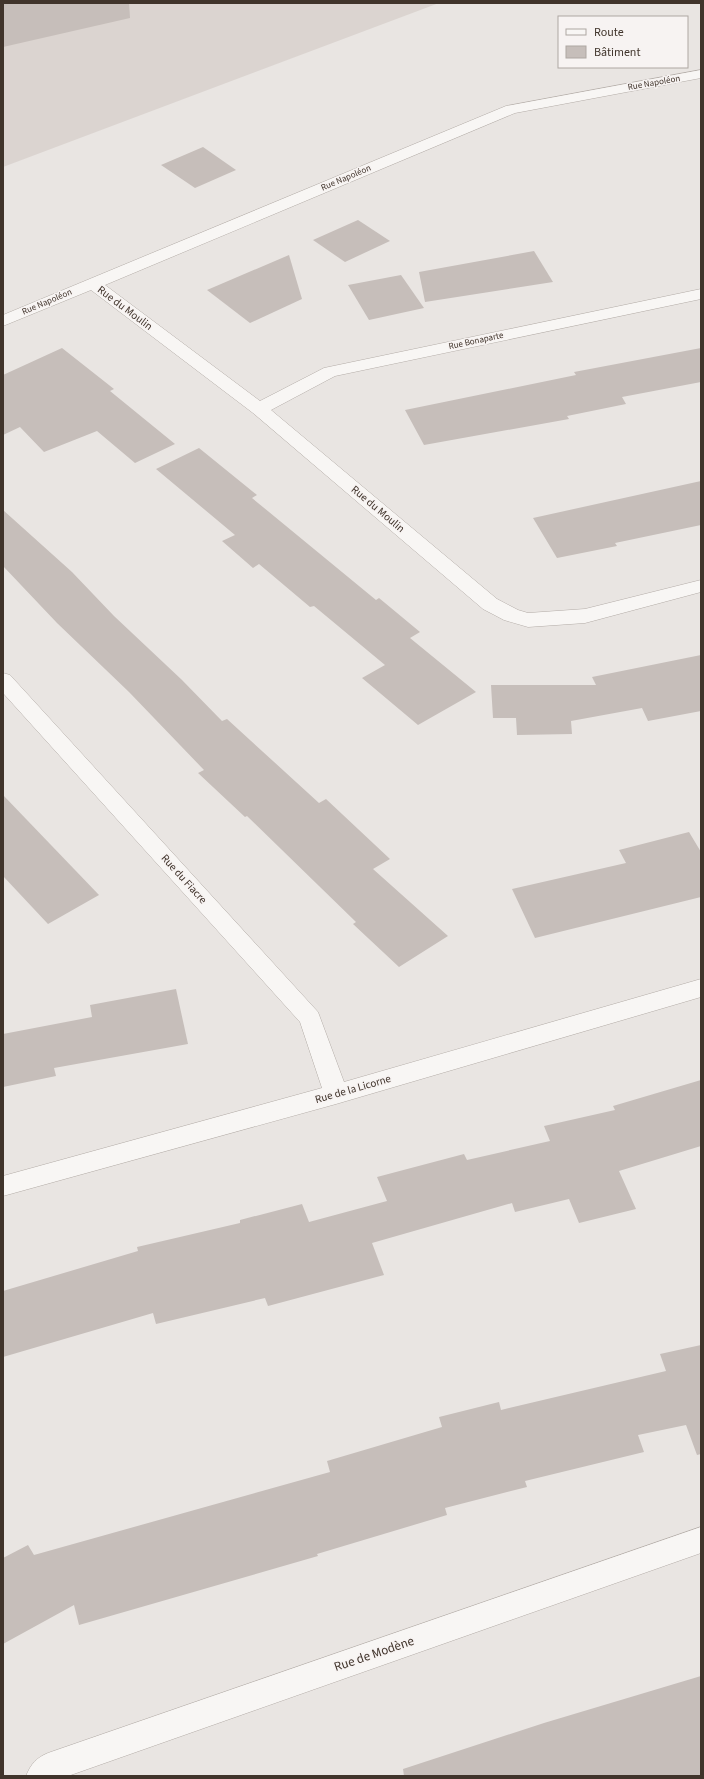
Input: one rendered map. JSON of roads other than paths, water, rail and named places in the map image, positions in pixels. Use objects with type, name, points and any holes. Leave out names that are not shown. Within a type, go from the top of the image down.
[{"type":"street","name":"Rue Napoléon","points":[[3,321],[511,109],[701,74]]},
{"type":"street","name":"Rue du Moulin","points":[[92,283],[259,409],[490,604],[511,615],[528,620],[585,616],[701,586]]},
{"type":"street","name":"Rue Bonaparte","points":[[259,409],[330,372],[701,294]]},
{"type":"street","name":"Rue du Fiacre","points":[[3,680],[310,1018],[336,1094]]},
{"type":"street","name":"Rue de la Licorne","points":[[3,1186],[336,1094],[701,988]]},
{"type":"street","name":"Rue de Modène","points":[[44,1772],[701,1540]]}]
